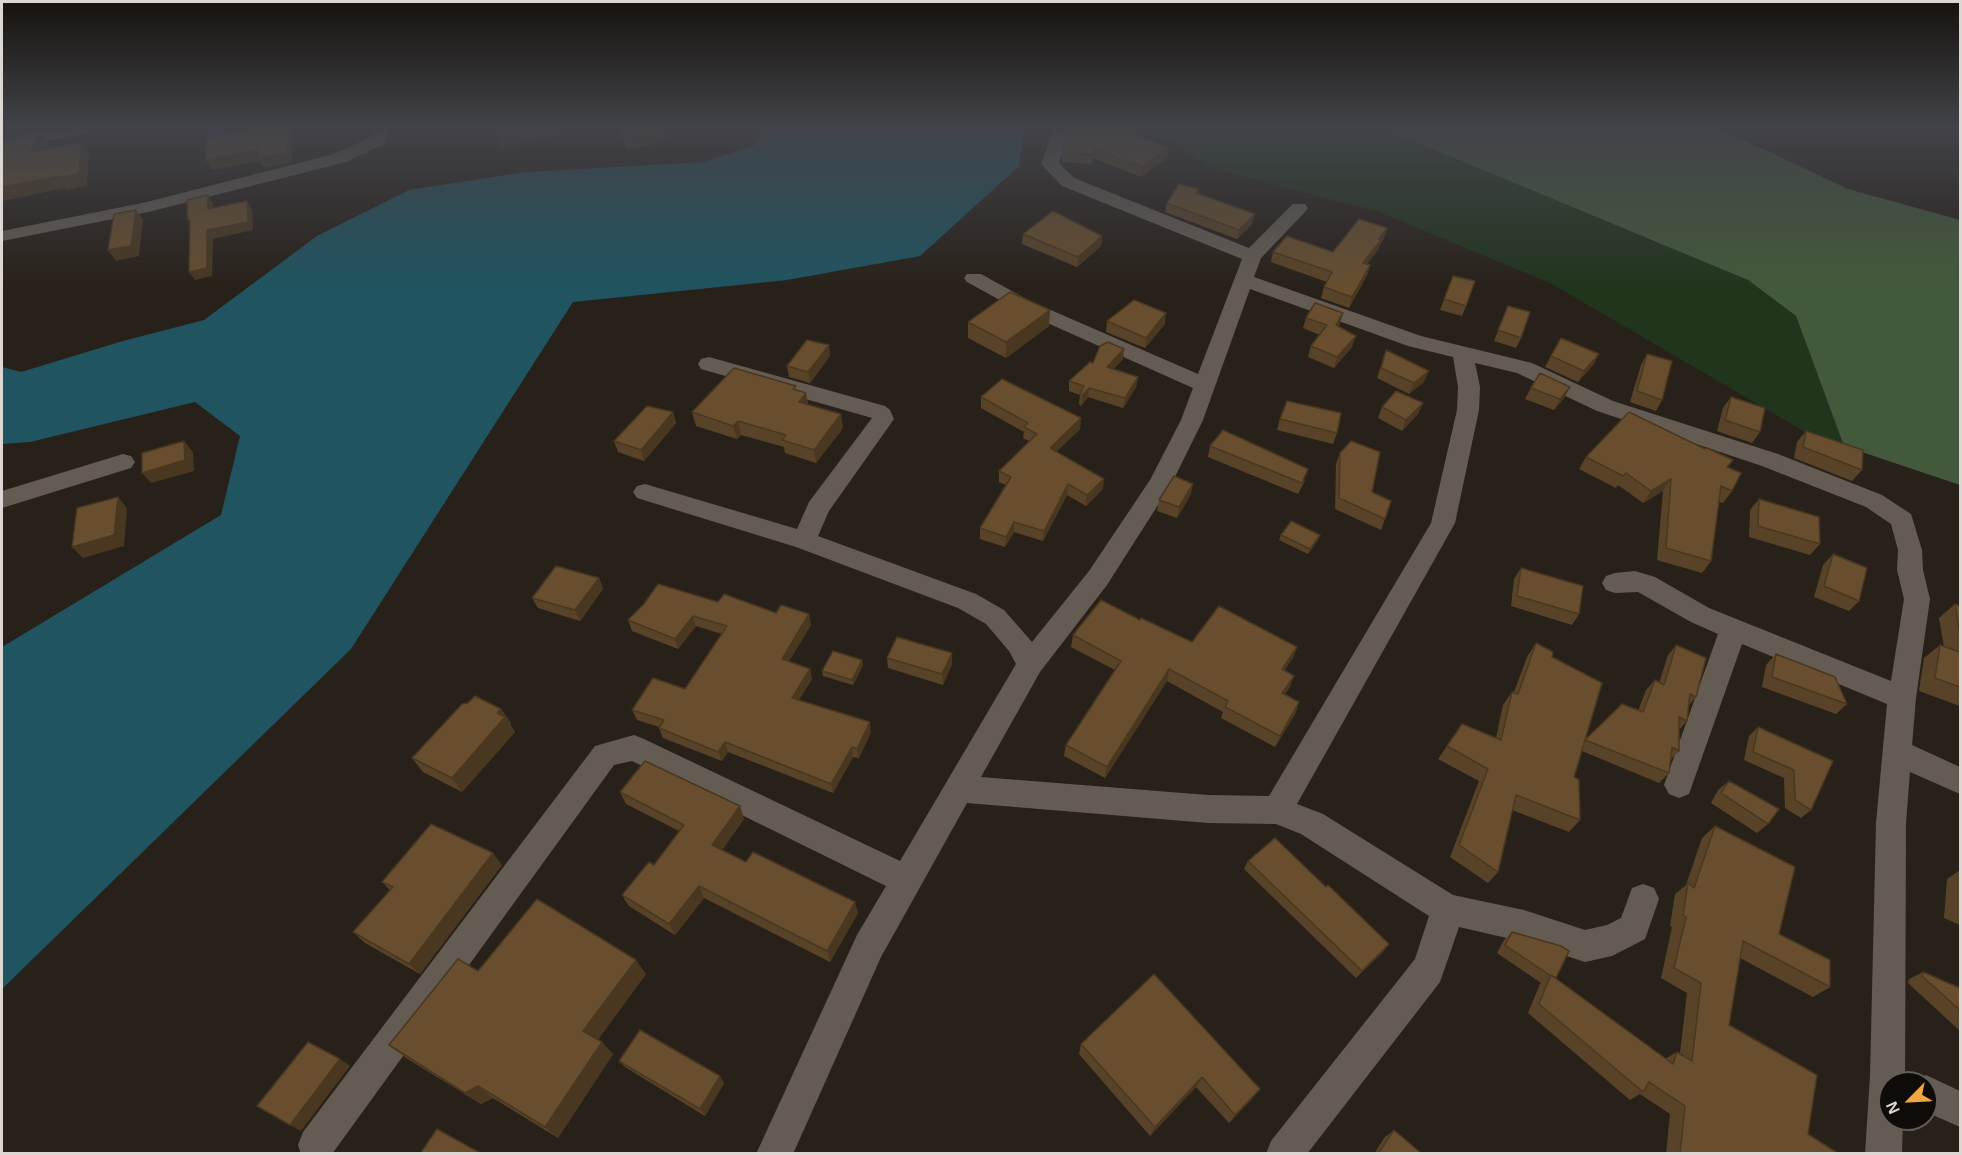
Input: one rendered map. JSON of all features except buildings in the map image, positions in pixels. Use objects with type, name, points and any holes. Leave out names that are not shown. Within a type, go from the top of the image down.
[{"type":"street","points":[[2,236],[148,207],[246,182]]},
{"type":"street","points":[[1068,182],[1248,268],[1415,341],[1524,368],[1605,406],[1770,460],[1889,509],[1902,520],[1908,536],[1910,570],[1917,599],[1902,698],[1891,823],[1896,1071]]},
{"type":"street","points":[[774,1154],[869,946],[1030,664],[1124,541],[1160,483],[1192,420],[1248,268],[1299,208]]},
{"type":"street","points":[[974,278],[1023,305],[1205,385]]},
{"type":"street","points":[[1277,810],[1443,523],[1468,410],[1469,387],[1463,354]]},
{"type":"street","points":[[709,364],[877,411],[882,415],[883,420],[818,508],[804,540]]},
{"type":"street","points":[[2,500],[123,462]]},
{"type":"street","points":[[645,492],[804,540],[967,601],[995,617],[1018,644],[1030,664]]},
{"type":"street","points":[[1614,584],[1635,581],[1646,584],[1700,615],[1733,630],[1902,698]]},
{"type":"street","points":[[1679,785],[1733,630]]},
{"type":"street","points":[[316,1145],[605,755],[634,748],[906,880]]},
{"type":"street","points":[[1898,752],[1960,781]]},
{"type":"street","points":[[959,789],[1208,809],[1277,810],[1312,824],[1380,869],[1447,909],[1524,926],[1585,946],[1612,940],[1634,928],[1643,899]]},
{"type":"street","points":[[1284,1154],[1428,970],[1447,909]]},
{"type":"street","points":[[1938,1099],[1960,1109]]},
{"type":"street","points":[[1883,1154],[1887,1131]]},
{"type":"green space","points":[[1265,182],[1511,182],[1748,280],[1796,316],[1844,446],[1807,433],[1550,283],[1379,212]]},
{"type":"green space","points":[[1512,182],[1833,182],[1848,189],[1960,220],[1960,485],[1844,446],[1796,316],[1748,280]]},
{"type":"water","points":[[462,182],[1002,182],[920,256],[787,280],[573,302],[351,649],[2,989],[2,647],[221,515],[240,436],[195,402],[30,442],[2,444],[2,367],[21,372],[123,341],[204,320],[317,236],[409,190]]}]
